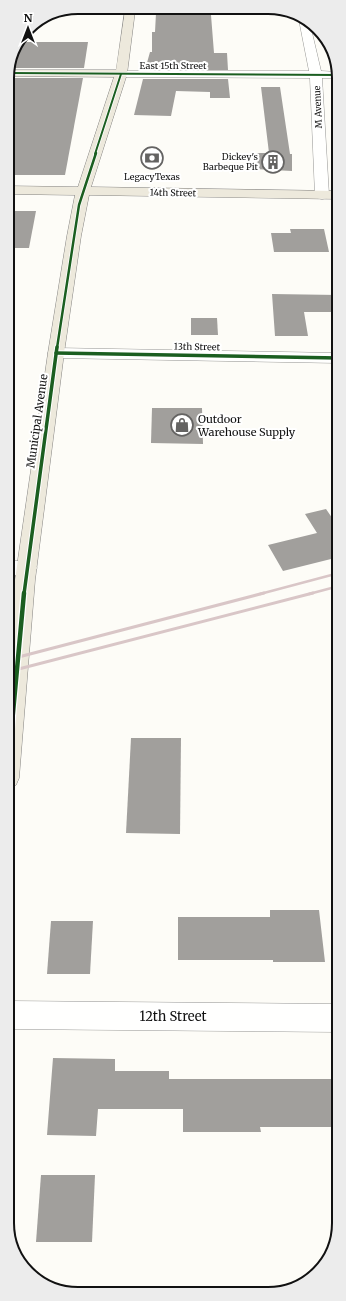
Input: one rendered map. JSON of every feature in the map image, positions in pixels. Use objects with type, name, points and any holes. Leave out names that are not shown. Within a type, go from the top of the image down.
[{"type":"main road","name":"Municipal Avenue","points":[[14,631],[17,568],[56,353],[79,205],[105,120],[116,94],[121,74],[130,14]]},
{"type":"main road","name":"East 15th Street","points":[[14,73],[121,74]]},
{"type":"main road","name":"14th Street","points":[[14,190],[332,195]]},
{"type":"street","name":"M Avenue","points":[[305,27],[316,75],[322,195]]},
{"type":"street","name":"East 15th Street","points":[[121,74],[332,75]]},
{"type":"street","name":"13th Street","points":[[56,353],[332,358]]},
{"type":"street","name":"12th Street","points":[[14,1015],[332,1018]]},
{"type":"building","points":[[156,14],[211,15],[214,53],[227,53],[228,70],[145,70],[150,52],[152,52],[152,32],[155,32]]},
{"type":"building","points":[[48,42],[88,42],[84,68],[15,68],[22,48],[48,48]]},
{"type":"building","points":[[14,78],[83,78],[65,175],[14,175]]},
{"type":"building","points":[[143,79],[228,79],[230,98],[210,98],[210,92],[176,91],[171,116],[134,115]]},
{"type":"building","points":[[261,87],[280,87],[290,154],[292,154],[292,171],[253,169],[254,153],[269,153]]},
{"type":"building","points":[[14,211],[36,211],[29,248],[14,248]]},
{"type":"building","points":[[290,229],[324,229],[329,252],[274,252],[271,233],[291,233]]},
{"type":"building","points":[[272,294],[332,295],[332,312],[304,312],[308,336],[275,336]]},
{"type":"building","points":[[191,318],[217,318],[218,335],[191,335]]},
{"type":"building","points":[[152,408],[202,408],[203,444],[151,443]]},
{"type":"building","points":[[326,509],[332,518],[332,559],[283,571],[268,545],[317,533],[305,514]]},
{"type":"building","points":[[131,738],[181,738],[180,834],[126,833]]},
{"type":"building","points":[[270,910],[319,910],[325,962],[273,962],[273,960],[178,960],[178,917],[270,917]]},
{"type":"building","points":[[51,921],[93,921],[90,974],[47,974]]},
{"type":"building","points":[[53,1058],[115,1059],[115,1071],[169,1071],[169,1079],[332,1079],[332,1127],[260,1127],[261,1132],[183,1132],[183,1109],[98,1109],[96,1136],[47,1135]]},
{"type":"building","points":[[41,1175],[95,1175],[92,1242],[36,1242]]},
{"type":"railway","points":[[260,594],[332,575]]},
{"type":"railway","points":[[309,594],[332,588]]},
{"type":"railway","points":[[14,658],[264,593]]},
{"type":"railway","points":[[14,670],[313,593]]},
{"type":"cycle path","points":[[14,73],[332,75]]},
{"type":"cycle path","points":[[14,701],[25,580],[56,353],[79,205],[121,74]]},
{"type":"cycle path","points":[[56,353],[332,358]]},
{"type":"place","name":"LegacyTexas","points":[[152,158]]},
{"type":"place","name":"Dickey's Barbeque Pit","points":[[273,162]]},
{"type":"place","name":"Outdoor Warehouse Supply","points":[[182,425]]}]
